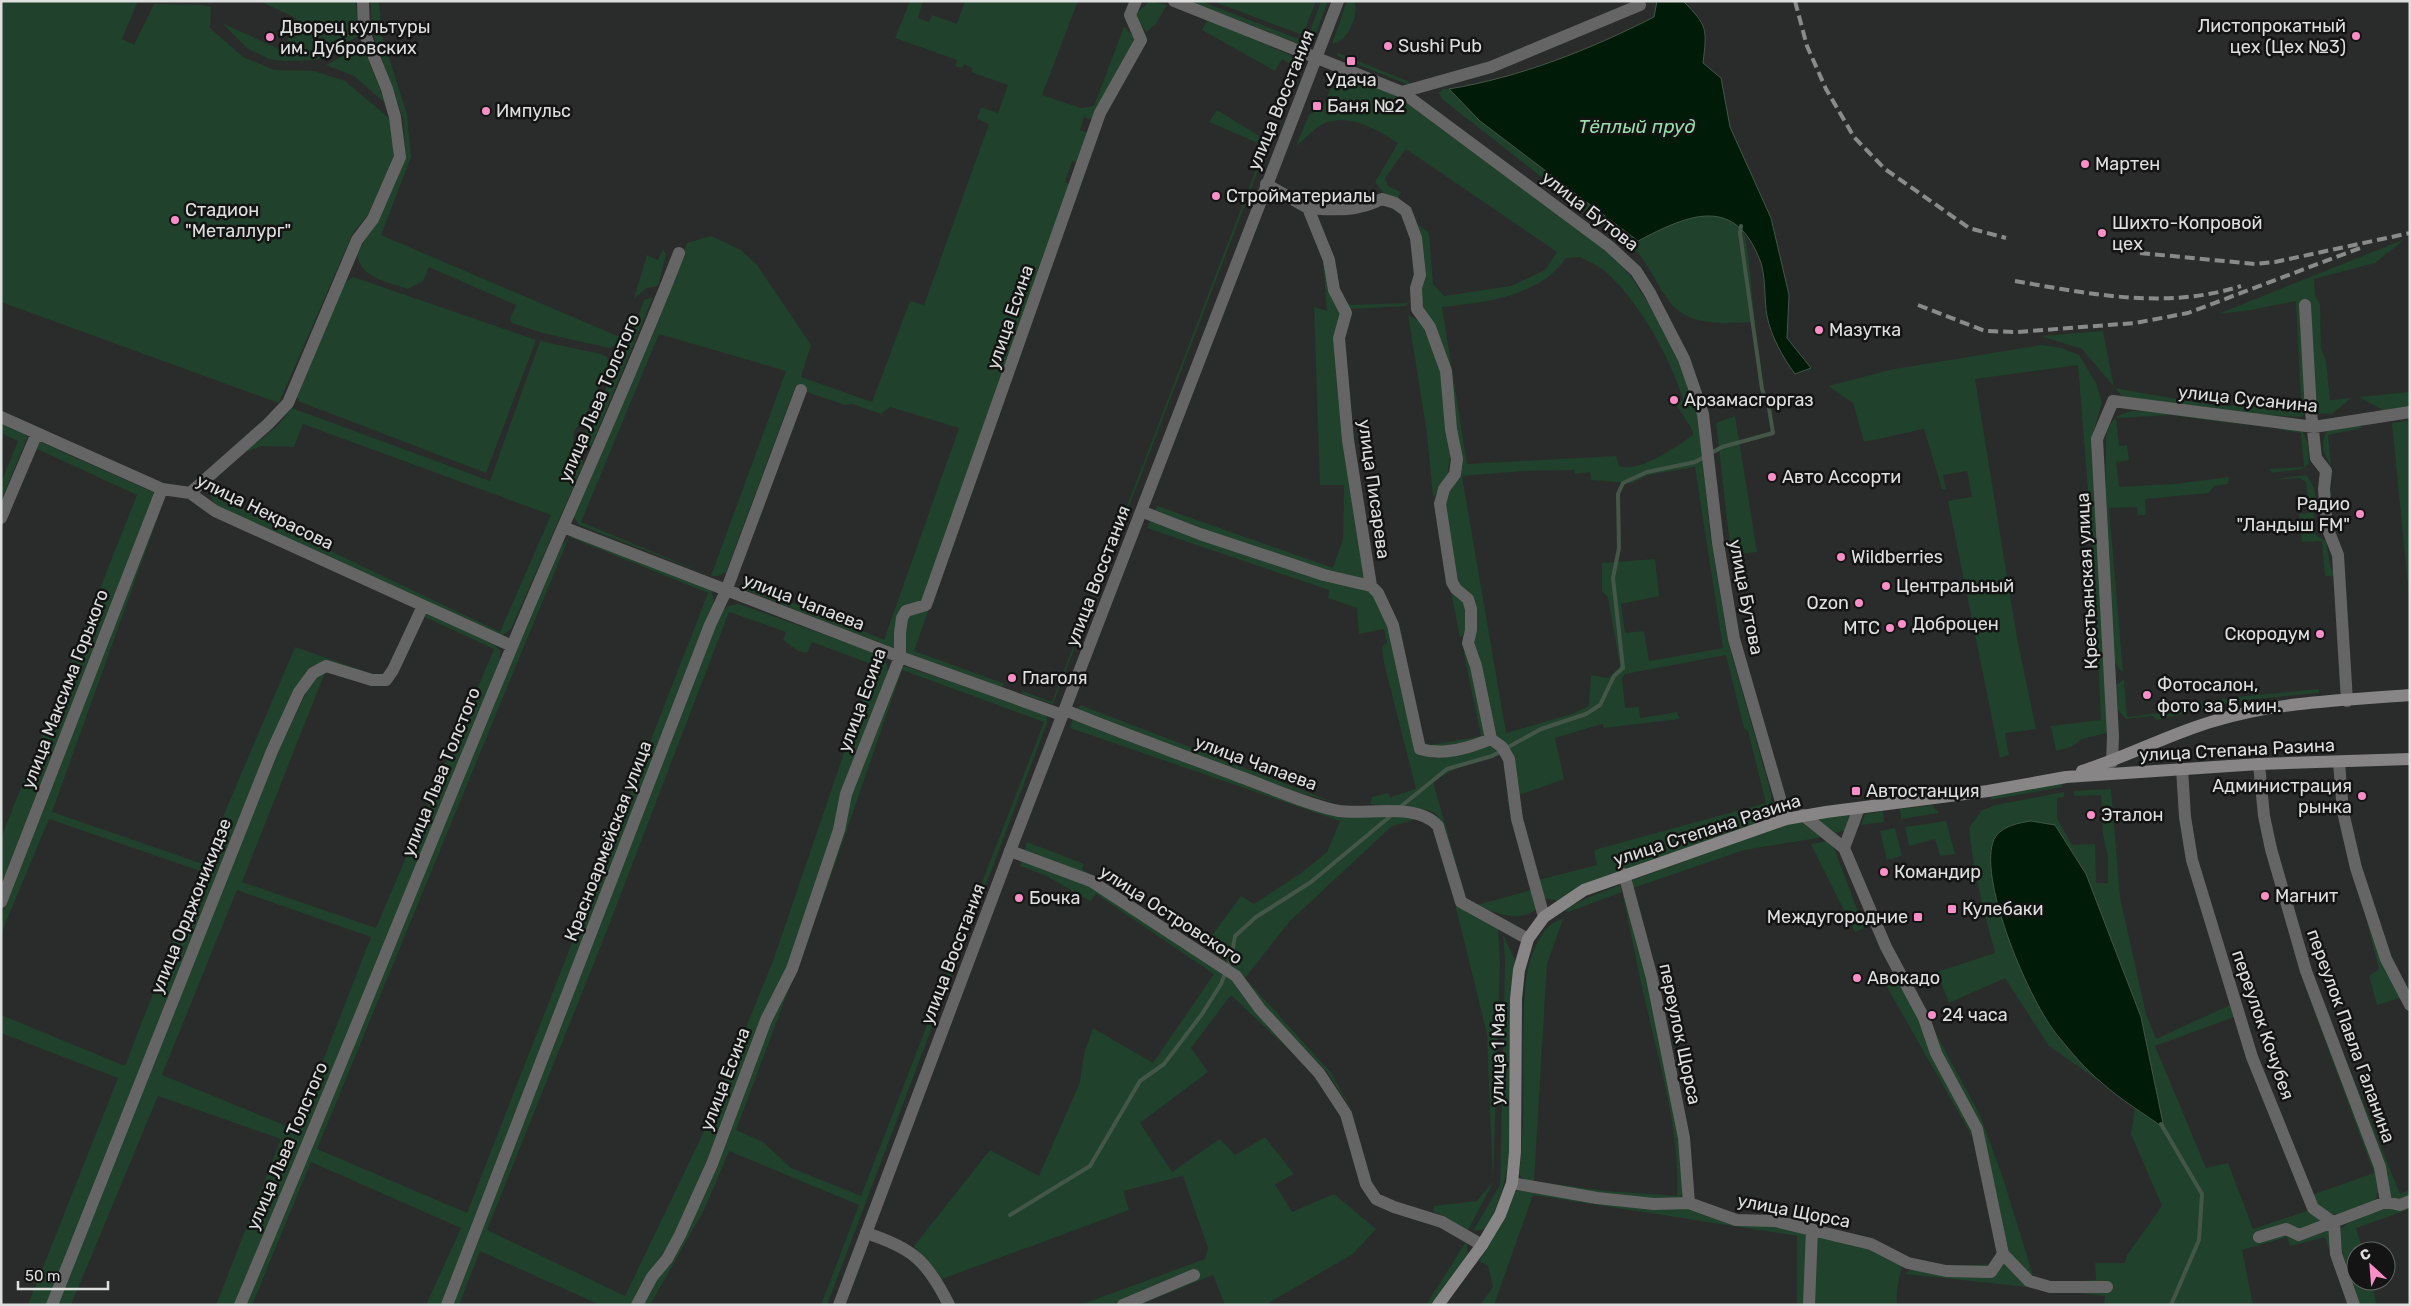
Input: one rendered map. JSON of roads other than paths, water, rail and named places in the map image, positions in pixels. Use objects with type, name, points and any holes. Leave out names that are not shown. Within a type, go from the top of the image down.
[{"type":"main road","name":"улица Степана Разина","points":[[2066,777],[2112,762],[2213,721],[2271,708],[2410,695]]},
{"type":"main road","name":"улица Степана Разина","points":[[1528,939],[1544,917],[1584,890],[1624,874],[1786,819],[1988,791],[2066,777],[2259,764],[2410,759]]},
{"type":"main road","name":"улица 1 Мая","points":[[1438,1305],[1482,1245],[1500,1215],[1512,1183],[1515,1152],[1516,999],[1519,970],[1528,939]]},
{"type":"street","points":[[190,493],[268,424],[288,403],[357,240],[373,219],[400,157],[395,117],[387,89],[364,32],[363,1]]},
{"type":"street","name":"улица Есина","points":[[637,1305],[652,1277],[667,1259],[680,1235],[712,1164],[766,1020],[792,969],[839,830],[846,794],[900,657],[902,618],[906,611],[926,605],[1100,113],[1141,40],[1130,16],[1136,1]]},
{"type":"street","name":"улица Бутова","points":[[1174,1],[1402,92],[1623,257],[1636,271],[1664,318],[1684,359],[1703,414],[1718,543],[1734,640],[1786,819]]},
{"type":"street","name":"улица Восстания","points":[[839,1305],[1010,851],[1143,512],[1266,184],[1318,58],[1338,1]]},
{"type":"street","points":[[1402,92],[1491,67],[1640,5]]},
{"type":"street","points":[[1266,184],[1308,208],[1351,210],[1366,207],[1382,199],[1395,203],[1406,211],[1416,238],[1420,275],[1416,288],[1416,309],[1430,327],[1446,371],[1451,429],[1457,459],[1455,474],[1444,489],[1440,504],[1452,582],[1456,589],[1468,599],[1471,610],[1471,630],[1468,643],[1476,666],[1491,739],[1502,747],[1509,759],[1517,819],[1544,917]]},
{"type":"street","name":"улица Писарева","points":[[1308,208],[1329,260],[1334,290],[1346,313],[1339,338],[1347,431],[1371,586],[1378,593],[1393,625],[1420,749],[1434,753],[1475,745],[1491,739]]},
{"type":"street","name":"улица Льва Толстого","points":[[240,1305],[512,646],[679,253]]},
{"type":"street","points":[[2306,305],[2311,412],[2316,458],[2326,471],[2324,489],[2327,527],[2338,555],[2347,701]]},
{"type":"street","name":"Красноармейская улица","points":[[447,1305],[710,625],[726,591],[801,390]]},
{"type":"street","name":"улица Сусанина","points":[[2113,401],[2314,426],[2410,412]]},
{"type":"street","name":"Крестьянская улица","points":[[2112,762],[2113,726],[2097,439],[2113,401]]},
{"type":"street","name":"улица Некрасова","points":[[1,417],[162,489],[190,493],[215,512],[512,646]]},
{"type":"street","points":[[1,518],[37,433]]},
{"type":"street","name":"улица Максима Горького","points":[[1,902],[162,489]]},
{"type":"street","points":[[1143,512],[1200,534],[1324,575],[1371,586]]},
{"type":"street","name":"улица Чапаева","points":[[563,527],[900,657],[1064,713],[1321,805],[1340,811],[1382,811],[1422,815],[1432,819],[1438,826],[1461,902],[1528,939]]},
{"type":"street","name":"улица Орджоникидзе","points":[[52,1305],[221,876],[272,751],[299,692],[313,673],[326,666],[372,680],[386,680],[393,670],[423,606]]},
{"type":"street","points":[[2339,762],[2343,812],[2356,868],[2386,959],[2410,1005]]},
{"type":"street","name":"переулок Павла Галанина","points":[[2259,764],[2264,816],[2271,849],[2306,970],[2380,1167],[2386,1202]]},
{"type":"street","name":"переулок Кочубея","points":[[2182,769],[2185,817],[2192,860],[2252,1057],[2313,1208],[2334,1223]]},
{"type":"street","points":[[1844,848],[1859,808]]},
{"type":"street","points":[[1803,816],[1844,848],[1886,948],[1924,1018],[1936,1053],[1977,1129],[2003,1254],[2029,1281],[2050,1287],[2107,1287]]},
{"type":"street","name":"улица Островского","points":[[1010,851],[1091,881],[1236,976],[1260,1009],[1319,1073],[1346,1114],[1366,1184],[1376,1199],[1394,1207],[1442,1222],[1482,1245]]},
{"type":"street","name":"переулок Щорса","points":[[1624,874],[1652,978],[1684,1138],[1689,1203]]},
{"type":"street","name":"улица Щорса","points":[[1512,1183],[1597,1198],[1654,1204],[1689,1203],[1736,1220],[1776,1221],[1871,1244],[1908,1263],[1946,1271],[1991,1272],[2003,1254]]},
{"type":"street","points":[[2259,1237],[2286,1229],[2299,1235],[2386,1202],[2400,1205],[2410,1201]]},
{"type":"street","points":[[2334,1223],[2336,1254],[2354,1305]]},
{"type":"street","points":[[1809,1305],[1812,1229]]},
{"type":"street","points":[[866,1233],[892,1241],[912,1252],[929,1269],[949,1305]]},
{"type":"street","points":[[1123,1305],[1194,1276]]},
{"type":"water","name":"Тёплый пруд","points":[[1657,1],[1683,1],[1697,16],[1704,29],[1703,63],[1721,78],[1730,127],[1771,218],[1789,295],[1787,338],[1811,368],[1795,374],[1778,346],[1767,316],[1764,276],[1761,263],[1751,241],[1738,227],[1725,219],[1709,216],[1693,218],[1675,223],[1638,241],[1480,121],[1449,89],[1528,70],[1580,51],[1654,17]]},
{"type":"water","points":[[2031,821],[2055,825],[2086,874],[2141,1017],[2164,1128],[2124,1101],[2079,1061],[2047,1020],[2021,971],[2000,913],[1993,885],[1991,861],[1993,842],[1999,833],[2014,825]]},
{"type":"waterway","points":[[1399,808],[1447,769],[1492,756],[1541,729],[1586,714],[1600,705],[1614,676],[1623,668],[1613,578],[1619,548],[1618,494],[1623,483],[1647,472],[1695,462],[1722,447],[1773,433],[1769,408],[1762,389],[1740,233],[1741,226]]},
{"type":"waterway","points":[[1010,1215],[1090,1166],[1140,1081],[1164,1064],[1202,1014],[1221,984],[1231,959],[1235,936],[1256,917],[1311,882],[1393,814]]},
{"type":"waterway","points":[[2161,1124],[2202,1194],[2199,1240],[2171,1305]]},
{"type":"railway","points":[[1795,1],[1807,46],[1826,89],[1854,137],[1885,169],[1969,228],[2006,238]]},
{"type":"railway","points":[[2140,253],[2255,264],[2275,262],[2410,233]]},
{"type":"railway","points":[[1918,305],[1985,331],[2017,332],[2135,323],[2188,313],[2360,248]]},
{"type":"railway","points":[[2015,281],[2100,295],[2157,298],[2185,297],[2241,286]]},
{"type":"place","name":"Листопрокатный цех (Цех №3)","points":[[2356,36]]},
{"type":"place","name":"Дворец культуры им. Дубровских","points":[[270,37]]},
{"type":"place","name":"Sushi Pub","points":[[1388,46]]},
{"type":"place","name":"Удача","points":[[1351,61]]},
{"type":"place","name":"Баня №2","points":[[1317,106]]},
{"type":"place","name":"Импульс","points":[[486,111]]},
{"type":"place","name":"Мартен","points":[[2085,164]]},
{"type":"place","name":"Стройматериалы","points":[[1216,196]]},
{"type":"place","name":"Стадион \"Металлург\"","points":[[175,220]]},
{"type":"place","name":"Шихто-Копровой цех","points":[[2102,233]]},
{"type":"place","name":"Мазутка","points":[[1819,330]]},
{"type":"place","name":"Арзамасгоргаз","points":[[1674,400]]},
{"type":"place","name":"Авто Ассорти","points":[[1772,477]]},
{"type":"place","name":"Радио \"Ландыш FM\"","points":[[2360,514]]},
{"type":"place","name":"Wildberries","points":[[1841,557]]},
{"type":"place","name":"Центральный","points":[[1886,586]]},
{"type":"place","name":"Ozon","points":[[1859,603]]},
{"type":"place","name":"Доброцен","points":[[1902,624]]},
{"type":"place","name":"МТС","points":[[1890,628]]},
{"type":"place","name":"Скородум","points":[[2320,634]]},
{"type":"place","name":"Глаголя","points":[[1012,678]]},
{"type":"place","name":"Фотосалон, фото за 5 мин.","points":[[2147,695]]},
{"type":"place","name":"Автостанция","points":[[1856,791]]},
{"type":"place","name":"Администрация рынка","points":[[2362,796]]},
{"type":"place","name":"Эталон","points":[[2091,815]]},
{"type":"place","name":"Командир","points":[[1884,872]]},
{"type":"place","name":"Магнит","points":[[2265,896]]},
{"type":"place","name":"Бочка","points":[[1019,898]]},
{"type":"place","name":"Кулебаки","points":[[1952,909]]},
{"type":"place","name":"Междугородние","points":[[1918,917]]},
{"type":"place","name":"Авокадо","points":[[1857,978]]},
{"type":"place","name":"24 часа","points":[[1932,1015]]}]
